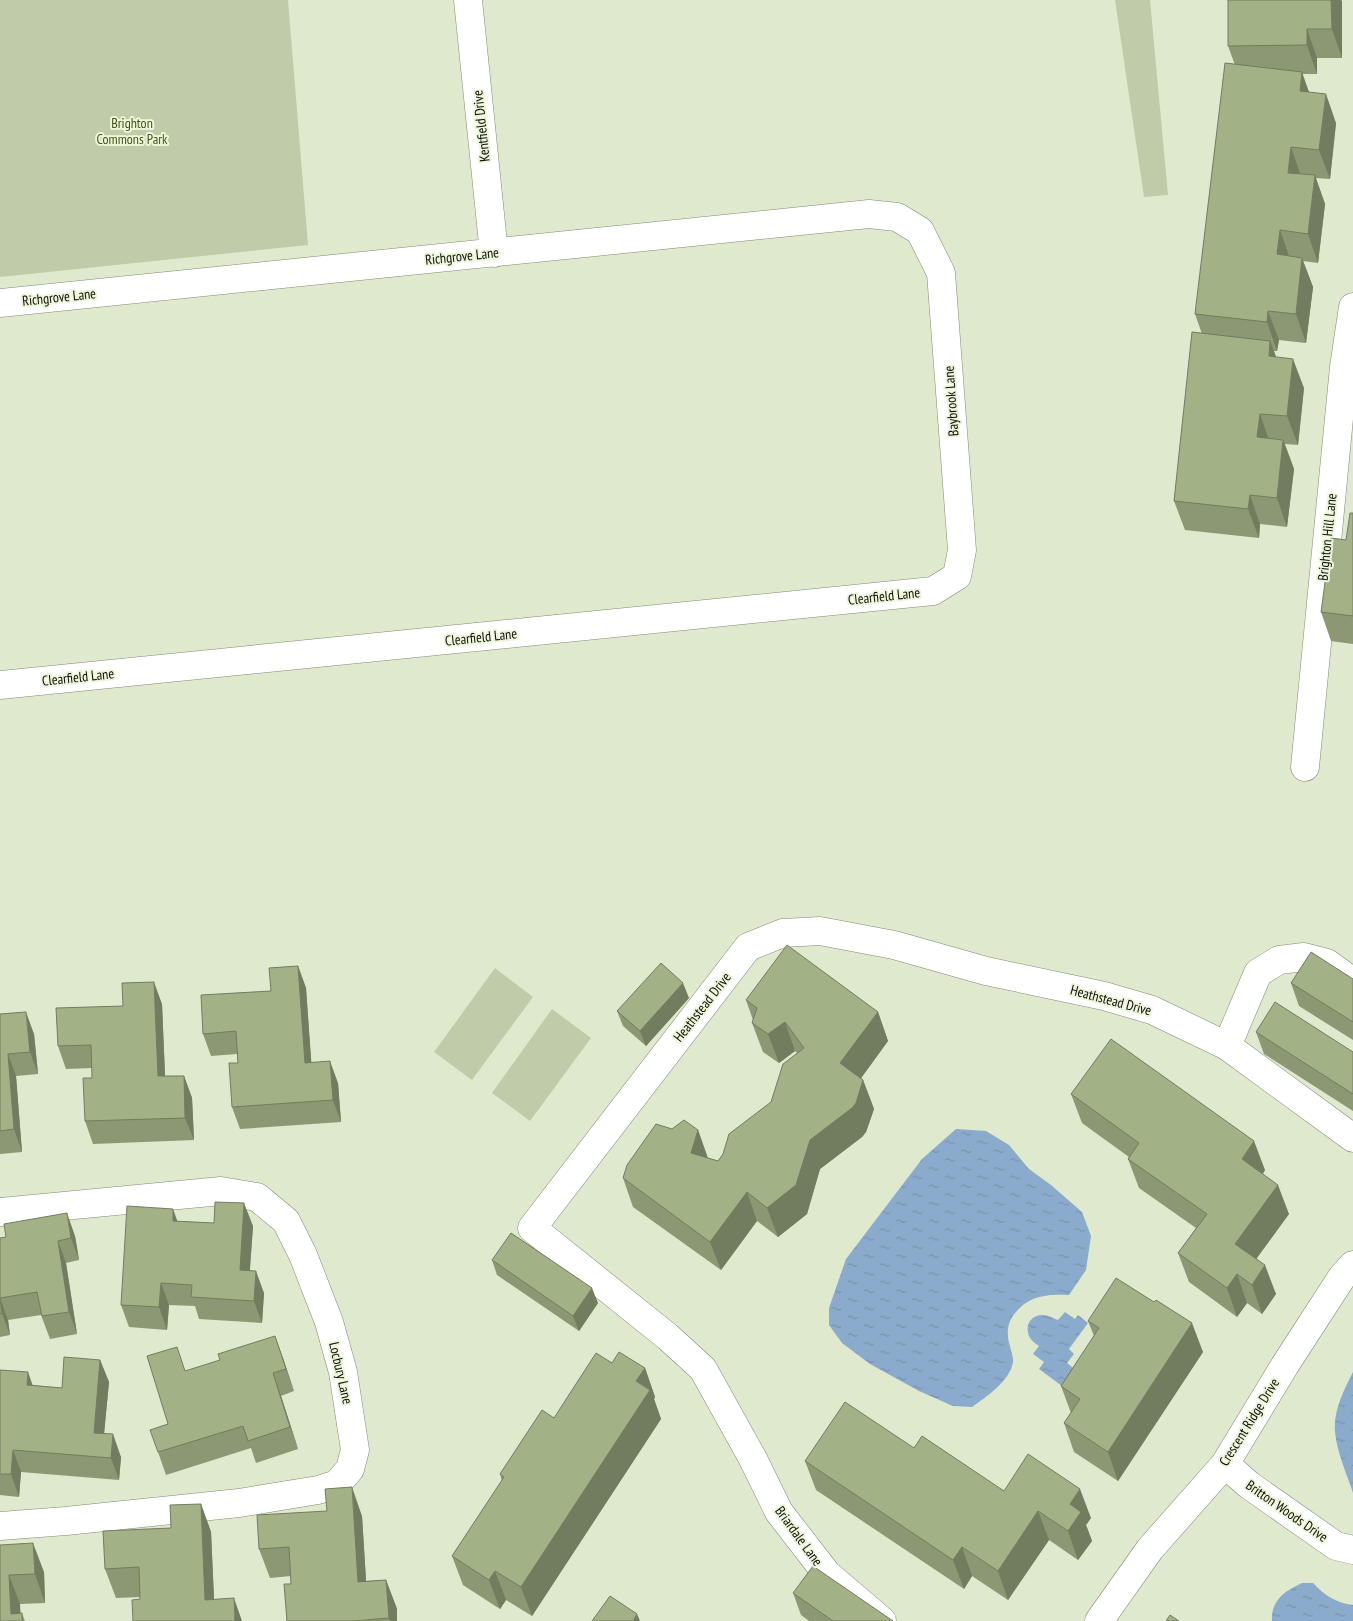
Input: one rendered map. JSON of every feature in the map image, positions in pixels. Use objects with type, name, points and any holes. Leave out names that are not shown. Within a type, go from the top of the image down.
[{"type":"street","name":"Kentfield Drive","points":[[468,0],[494,253]]},
{"type":"street","name":"Richgrove Lane","points":[[0,303],[869,214],[897,217],[920,231]]},
{"type":"street","name":"Baybrook Lane","points":[[920,231],[941,273],[962,550],[957,576]]},
{"type":"street","name":"Brighton Hill Lane","points":[[1305,767],[1343,376],[1353,307]]},
{"type":"street","name":"Clearfield Lane","points":[[0,685],[933,591],[957,576]]},
{"type":"street","name":"Heathstead Drive","points":[[739,1433],[703,1369],[668,1337],[532,1228],[748,947],[783,933],[820,931],[894,945],[986,971],[1104,996],[1152,1010],[1227,1046],[1353,1138]]},
{"type":"street","points":[[1227,1046],[1258,973],[1279,960],[1304,957],[1327,963],[1353,982]]},
{"type":"street","name":"Locbury Lane","points":[[0,1212],[221,1191],[257,1197],[286,1221],[303,1255],[329,1322],[343,1372],[355,1450],[350,1469],[337,1484],[318,1490],[224,1506],[0,1526]]},
{"type":"street","name":"Crescent Ridge Drive","points":[[1099,1621],[1150,1549],[1225,1464],[1316,1317],[1342,1277],[1353,1265]]},
{"type":"street","name":"Briardale Lane","points":[[739,1433],[779,1512],[827,1574],[882,1621]]},
{"type":"street","name":"Britton Woods Drive","points":[[1225,1464],[1248,1485],[1336,1546],[1353,1550]]},
{"type":"green space","name":"Brighton Commons Park","points":[[0,0],[288,0],[308,245],[0,277]]},
{"type":"green space","points":[[1115,0],[1150,0],[1168,195],[1144,197]]},
{"type":"green space","points":[[495,968],[533,997],[472,1080],[434,1052]]},
{"type":"green space","points":[[552,1009],[591,1038],[530,1121],[492,1093]]},
{"type":"water","points":[[956,1129],[986,1131],[1009,1145],[1029,1169],[1082,1212],[1091,1236],[1086,1270],[1069,1295],[1047,1295],[1034,1299],[1021,1306],[1014,1315],[1008,1329],[1008,1339],[1013,1360],[1011,1369],[997,1388],[972,1407],[953,1406],[919,1391],[870,1364],[842,1343],[829,1325],[829,1308],[846,1259],[922,1159]]},
{"type":"water","points":[[1065,1312],[1075,1319],[1078,1315],[1088,1323],[1069,1349],[1074,1354],[1067,1363],[1078,1372],[1066,1389],[1039,1369],[1044,1362],[1033,1354],[1039,1346],[1028,1334],[1029,1322],[1034,1317],[1044,1315],[1058,1320]]},
{"type":"water","points":[[1353,1372],[1353,1493],[1338,1448],[1335,1424],[1340,1401]]},
{"type":"water","points":[[1302,1583],[1313,1583],[1331,1598],[1353,1605],[1353,1621],[1272,1621],[1274,1607],[1280,1597]]},
{"type":"building","points":[[1228,0],[1331,0],[1332,29],[1307,29],[1307,45],[1228,46]]},
{"type":"building","points":[[1225,63],[1302,72],[1300,91],[1326,94],[1319,150],[1291,147],[1288,173],[1315,175],[1308,234],[1280,230],[1277,254],[1302,258],[1296,314],[1268,311],[1267,322],[1195,314]]},
{"type":"building","points":[[1192,332],[1270,341],[1269,356],[1293,359],[1287,416],[1260,414],[1257,437],[1283,440],[1277,498],[1250,495],[1248,509],[1174,501]]},
{"type":"building","points":[[1350,513],[1353,513],[1353,616],[1321,612],[1331,538],[1346,540]]},
{"type":"building","points":[[787,945],[878,1012],[840,1063],[863,1080],[856,1103],[852,1108],[810,1140],[796,1185],[767,1208],[747,1192],[710,1242],[623,1178],[627,1165],[656,1124],[672,1129],[684,1120],[698,1130],[691,1153],[718,1161],[723,1154],[729,1134],[771,1102],[783,1064],[804,1048],[785,1022],[768,1034],[752,1023],[757,1008],[746,1000]]},
{"type":"building","points":[[1311,952],[1353,979],[1353,1022],[1291,983]]},
{"type":"building","points":[[661,963],[683,983],[640,1031],[617,1011]]},
{"type":"building","points":[[298,966],[305,1063],[330,1061],[333,1100],[232,1107],[229,1063],[238,1063],[236,1031],[203,1034],[201,995],[271,991],[269,968]]},
{"type":"building","points":[[154,982],[158,1076],[184,1076],[185,1118],[85,1121],[83,1078],[92,1078],[91,1045],[58,1046],[56,1008],[123,1006],[122,983]]},
{"type":"building","points":[[1275,1002],[1353,1052],[1353,1094],[1256,1032]]},
{"type":"building","points":[[26,1012],[30,1052],[8,1054],[14,1129],[0,1131],[0,1014]]},
{"type":"building","points":[[1111,1039],[1254,1141],[1242,1159],[1278,1185],[1235,1244],[1265,1265],[1252,1285],[1237,1274],[1227,1288],[1178,1253],[1207,1214],[1128,1159],[1139,1143],[1071,1094]]},
{"type":"building","points":[[215,1202],[244,1203],[240,1270],[256,1271],[254,1301],[191,1297],[192,1285],[161,1283],[159,1307],[121,1305],[127,1206],[173,1209],[173,1221],[214,1223]]},
{"type":"building","points":[[67,1213],[71,1238],[58,1241],[69,1312],[42,1316],[37,1292],[0,1298],[0,1238],[6,1237],[4,1224]]},
{"type":"building","points":[[511,1233],[592,1288],[573,1316],[492,1260]]},
{"type":"building","points":[[1116,1278],[1192,1323],[1108,1452],[1064,1423],[1080,1399],[1061,1386],[1099,1328],[1088,1321]]},
{"type":"building","points":[[0,1298],[2,1313],[0,1314]]},
{"type":"building","points":[[275,1336],[286,1369],[273,1373],[290,1427],[248,1441],[243,1426],[158,1452],[150,1430],[168,1424],[147,1356],[177,1347],[185,1371],[220,1360],[218,1354]]},
{"type":"building","points":[[619,1352],[645,1368],[636,1381],[650,1390],[521,1587],[495,1571],[489,1580],[452,1556],[504,1477],[500,1474],[542,1410],[554,1418],[596,1353],[612,1363]]},
{"type":"building","points":[[64,1357],[100,1360],[94,1433],[113,1434],[111,1458],[13,1450],[11,1474],[0,1474],[0,1370],[28,1372],[27,1385],[62,1388]]},
{"type":"building","points":[[845,1402],[914,1448],[922,1436],[1004,1491],[1028,1454],[1080,1489],[1070,1504],[1081,1512],[1068,1531],[1038,1511],[998,1571],[962,1547],[953,1560],[805,1461]]},
{"type":"building","points":[[352,1487],[358,1582],[386,1580],[389,1618],[353,1621],[287,1621],[284,1584],[291,1584],[289,1547],[259,1549],[257,1515],[327,1511],[325,1489]]},
{"type":"building","points":[[201,1504],[205,1600],[234,1598],[235,1621],[133,1621],[132,1600],[140,1599],[139,1567],[105,1569],[103,1531],[171,1528],[170,1505]]},
{"type":"building","points":[[33,1543],[35,1574],[9,1575],[11,1614],[22,1613],[22,1621],[0,1621],[0,1545]]},
{"type":"building","points":[[813,1566],[893,1621],[833,1621],[793,1593]]},
{"type":"building","points":[[610,1596],[637,1614],[633,1621],[592,1621]]},
{"type":"building","points":[[1170,1615],[1179,1621],[1166,1621]]}]
